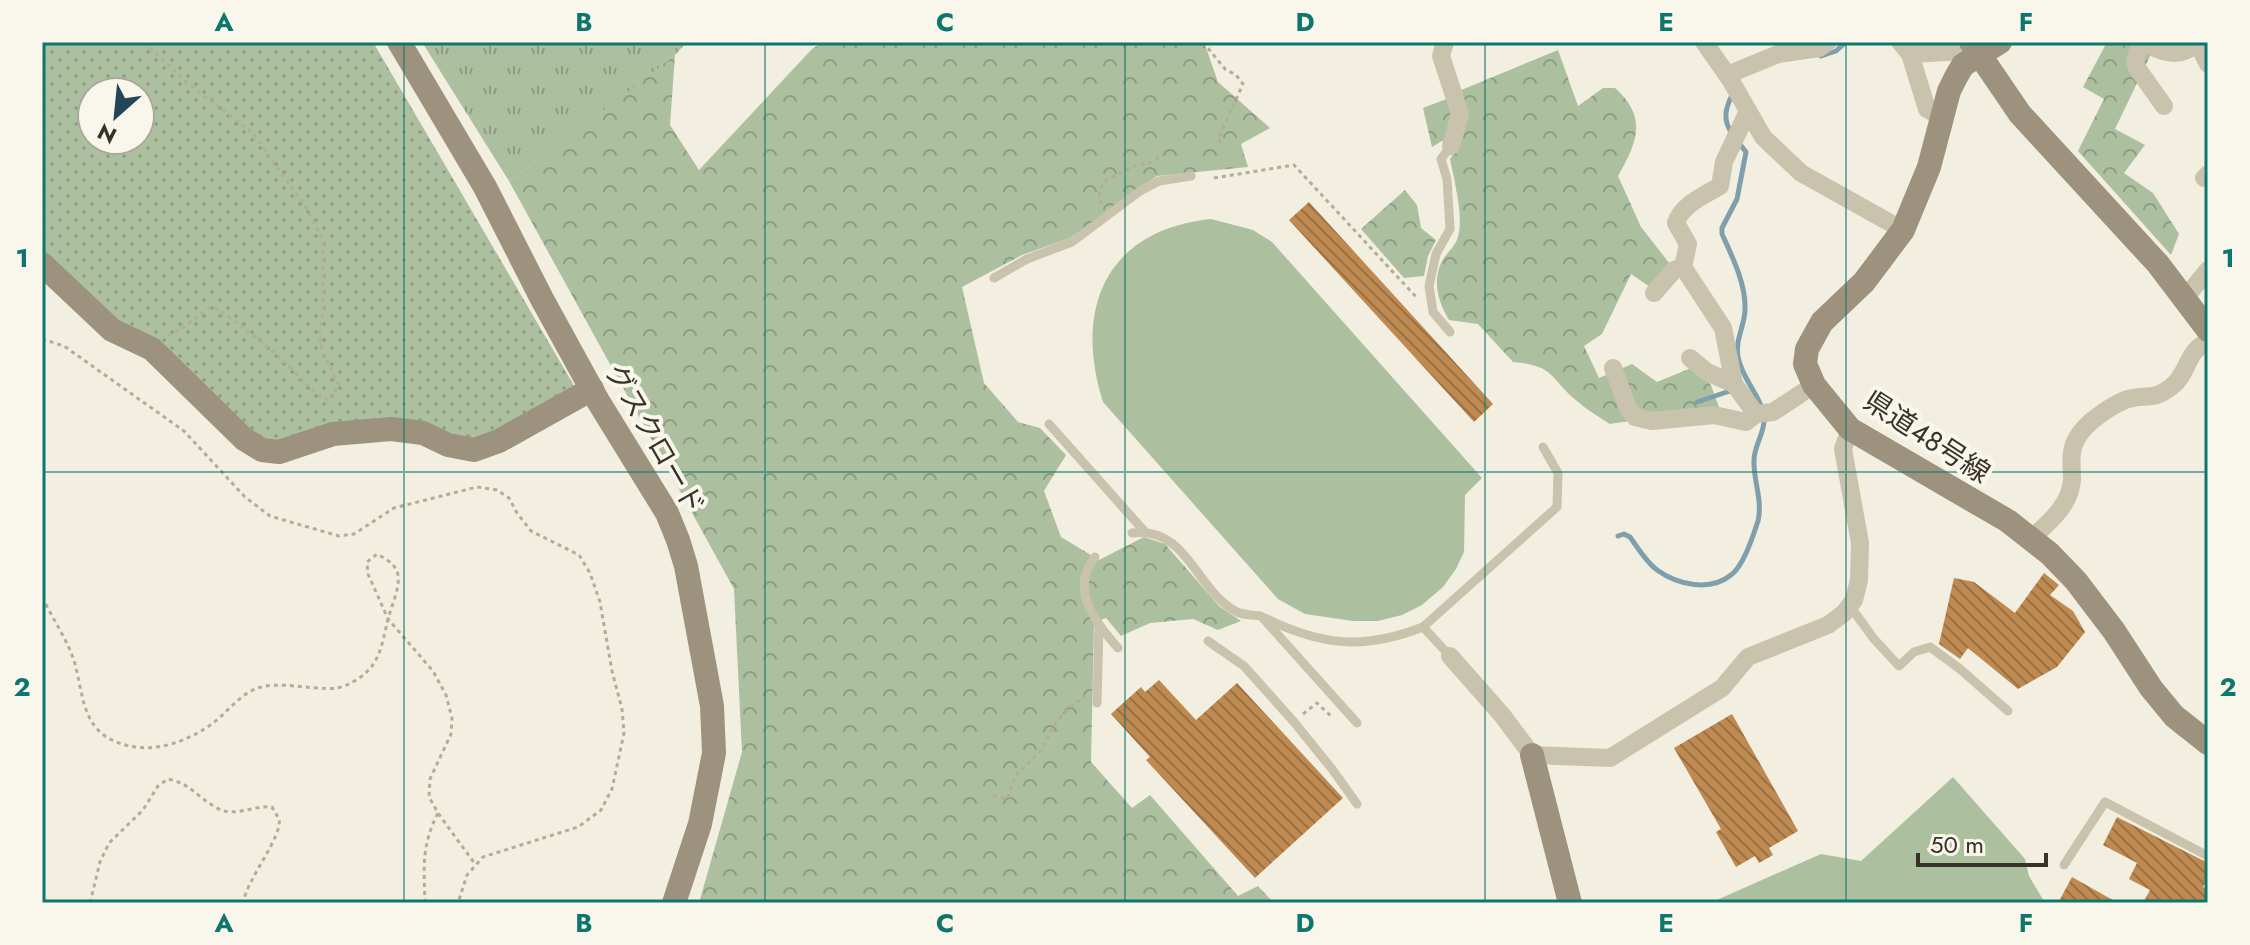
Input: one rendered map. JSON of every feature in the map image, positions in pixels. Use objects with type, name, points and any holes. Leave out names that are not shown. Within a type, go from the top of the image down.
[{"type":"street","name":"グスクロード","points":[[399,42],[485,187],[542,299],[667,513],[678,540],[686,566],[712,706],[714,753],[700,824],[674,903]]},
{"type":"street","points":[[1445,42],[1441,56],[1460,114],[1451,146]]},
{"type":"street","points":[[1704,42],[1729,77],[1744,112],[1763,137],[1801,173],[1903,230]]},
{"type":"street","points":[[1729,77],[1778,54],[1819,48],[1828,42]]},
{"type":"street","points":[[1942,117],[1927,109],[1906,50],[1948,52],[2000,42]]},
{"type":"street","points":[[2164,106],[2137,68],[2135,61],[2141,42],[2171,55],[2189,51],[2198,42],[2208,64]]},
{"type":"street","points":[[1613,368],[1628,408],[1635,417],[1652,421],[1714,415],[1746,422],[1814,385],[1805,364],[1807,349],[1822,322],[1864,282],[1903,230],[1929,167],[1956,77],[1974,47]]},
{"type":"street","points":[[1974,47],[2020,114],[2131,234],[2208,330]]},
{"type":"street","points":[[1734,384],[1723,328],[1683,267],[1688,244],[1676,223],[1679,214],[1720,186],[1724,162],[1744,112]]},
{"type":"street","points":[[42,264],[112,330],[152,349],[244,439],[262,450],[279,452],[333,434],[391,429],[423,433],[448,445],[474,450],[499,441],[592,389]]},
{"type":"street","points":[[1654,293],[1674,270],[1683,267]]},
{"type":"street","points":[[2185,298],[2208,270]]},
{"type":"street","points":[[2031,539],[2060,511],[2069,494],[2071,454],[2077,437],[2093,421],[2126,400],[2158,397],[2167,391],[2186,372],[2191,355],[2208,342]]},
{"type":"street","points":[[1690,358],[1707,372],[1734,384],[1762,413]]},
{"type":"street","name":"県道48号線","points":[[1814,385],[1850,429],[2008,521],[2031,539],[2076,581],[2174,716],[2208,743]]},
{"type":"street","points":[[1532,755],[1610,758],[1722,688],[1748,657],[1828,625],[1844,613],[1854,600],[1859,580],[1860,543],[1843,449],[1850,429]]},
{"type":"street","points":[[1450,656],[1502,715],[1532,755],[1570,903]]},
{"type":"lane","points":[[1450,332],[1433,312],[1429,286],[1436,254],[1450,229],[1447,179],[1441,159],[1451,146]]},
{"type":"lane","points":[[994,278],[1027,259],[1072,242],[1140,191],[1159,181],[1191,176]]},
{"type":"lane","points":[[1049,424],[1145,532]]},
{"type":"lane","points":[[1132,533],[1161,535],[1174,543],[1223,602],[1239,613],[1261,616],[1336,643],[1381,640],[1423,627],[1557,507],[1558,473],[1543,447]]},
{"type":"lane","points":[[1095,557],[1083,584],[1085,603],[1118,648]]},
{"type":"lane","points":[[1850,606],[1899,666],[1914,652],[1930,647],[2008,711]]},
{"type":"lane","points":[[1261,616],[1357,723]]},
{"type":"lane","points":[[1097,700],[1099,625]]},
{"type":"lane","points":[[1423,627],[1450,656]]},
{"type":"lane","points":[[1208,641],[1244,666],[1294,722],[1357,804]]},
{"type":"lane","points":[[2064,865],[2105,802],[2208,856]]},
{"type":"path","points":[[144,42],[187,83],[253,133],[307,209],[323,240],[323,312],[319,333],[322,351],[339,385],[330,401],[314,394],[242,325],[212,306],[163,338]]},
{"type":"path","points":[[1203,42],[1225,69],[1236,75],[1243,84],[1218,139],[1224,147]]},
{"type":"path","points":[[1079,236],[1082,225],[1102,203],[1099,192],[1105,181],[1134,166],[1153,162],[1163,153]]},
{"type":"path","points":[[1214,178],[1294,165],[1402,283],[1433,312]]},
{"type":"path","points":[[42,339],[64,346],[184,431],[245,497],[270,516],[339,536],[354,534],[394,508],[477,487],[497,490],[509,498],[531,531],[579,555],[590,573],[600,602],[622,709],[624,733],[612,789],[601,810],[578,827],[483,857],[467,875],[458,903]]},
{"type":"path","points":[[42,597],[70,650],[91,722],[110,740],[133,748],[162,747],[209,726],[252,690],[281,685],[345,687],[368,671],[383,649],[388,619],[396,594],[398,574],[389,561],[377,554],[367,562],[368,574],[388,619],[433,671],[446,695],[452,718],[451,734],[430,779],[429,797],[476,865]]},
{"type":"path","points":[[993,795],[1007,799],[1016,775],[1040,752],[1056,722],[1083,696],[1097,700]]},
{"type":"path","points":[[1294,722],[1317,703],[1347,731],[1357,723]]},
{"type":"path","points":[[90,903],[100,862],[109,843],[143,810],[158,786],[168,779],[182,782],[217,808],[233,813],[260,805],[272,807],[279,820],[278,833],[254,872],[243,903]]},
{"type":"path","points":[[425,903],[422,862],[429,831],[438,813]]},
{"type":"green space","points":[[42,42],[373,42],[576,389],[474,443],[419,421],[267,447],[127,329],[42,250]]},
{"type":"green space","points":[[422,42],[687,42],[675,55],[509,181]]},
{"type":"green space","points":[[823,42],[1204,42],[1218,82],[1270,128],[1241,144],[1248,167],[1157,176],[1070,238],[1022,255],[962,287],[984,383],[1018,422],[1040,428],[1066,455],[1044,491],[1061,537],[1099,560],[1144,537],[1165,544],[1219,606],[1241,621],[1218,630],[1193,619],[1150,623],[1121,636],[1106,618],[1094,623],[1091,762],[1132,808],[1150,795],[1238,896],[1258,886],[1274,903],[699,903],[742,752],[734,589],[509,181],[675,55],[670,125],[699,170],[812,49]]},
{"type":"green space","points":[[2107,42],[2124,42],[2151,54],[2115,129],[2145,145],[2124,173],[2153,193],[2179,234],[2171,255],[2078,151],[2104,99],[2083,87]]},
{"type":"green space","points":[[1558,50],[1578,106],[1603,88],[1615,88],[1632,109],[1636,130],[1634,141],[1618,176],[1641,227],[1670,264],[1650,287],[1631,274],[1602,334],[1584,346],[1599,378],[1632,364],[1657,382],[1691,368],[1711,385],[1720,410],[1685,412],[1610,424],[1581,404],[1545,370],[1513,362],[1478,324],[1449,320],[1442,306],[1437,276],[1444,258],[1456,243],[1460,221],[1450,159],[1458,147],[1459,91]]},
{"type":"green space","points":[[1449,98],[1453,114],[1447,143],[1442,141],[1432,147],[1423,108]]},
{"type":"green space","points":[[1405,190],[1417,205],[1421,228],[1436,240],[1428,256],[1424,276],[1404,278],[1361,229]]},
{"type":"green space","points":[[1211,219],[1253,230],[1272,242],[1482,478],[1465,495],[1464,552],[1456,569],[1443,587],[1422,605],[1402,615],[1378,621],[1353,621],[1305,614],[1278,599],[1103,402],[1095,367],[1093,335],[1097,305],[1107,279],[1123,257],[1146,239],[1175,226]]},
{"type":"green space","points":[[1953,777],[2025,859],[2029,876],[2045,903],[1710,903],[1821,854],[1861,861]]},
{"type":"building","points":[[1309,202],[1493,404],[1474,422],[1289,220]]},
{"type":"building","points":[[2044,573],[2059,585],[2050,595],[2073,611],[2085,632],[2057,667],[2018,689],[1968,648],[1960,659],[1939,644],[1954,578],[1974,582],[2015,613]]},
{"type":"building","points":[[1159,680],[1196,720],[1237,683],[1343,798],[1255,878],[1146,760],[1150,757],[1111,714],[1141,687],[1145,692]]},
{"type":"building","points":[[1732,714],[1798,831],[1769,848],[1773,855],[1759,863],[1755,856],[1736,867],[1716,832],[1721,829],[1674,748]]},
{"type":"building","points":[[2117,817],[2208,863],[2208,878],[2203,887],[2208,890],[2208,903],[2143,903],[2150,890],[2129,879],[2137,863],[2103,845]]},
{"type":"building","points":[[2072,877],[2118,903],[2058,903]]},
{"type":"waterway","points":[[1821,56],[1836,51],[1846,42]]},
{"type":"waterway","points":[[1733,93],[1726,114],[1733,135]]},
{"type":"waterway","points":[[1618,536],[1624,534],[1630,537],[1649,563],[1674,580],[1714,584],[1736,570],[1748,550],[1758,521],[1754,460],[1764,419],[1760,403],[1738,357],[1745,300],[1738,270],[1722,234],[1737,199],[1746,152],[1739,143]]},
{"type":"waterway","points":[[1697,402],[1730,391]]}]
